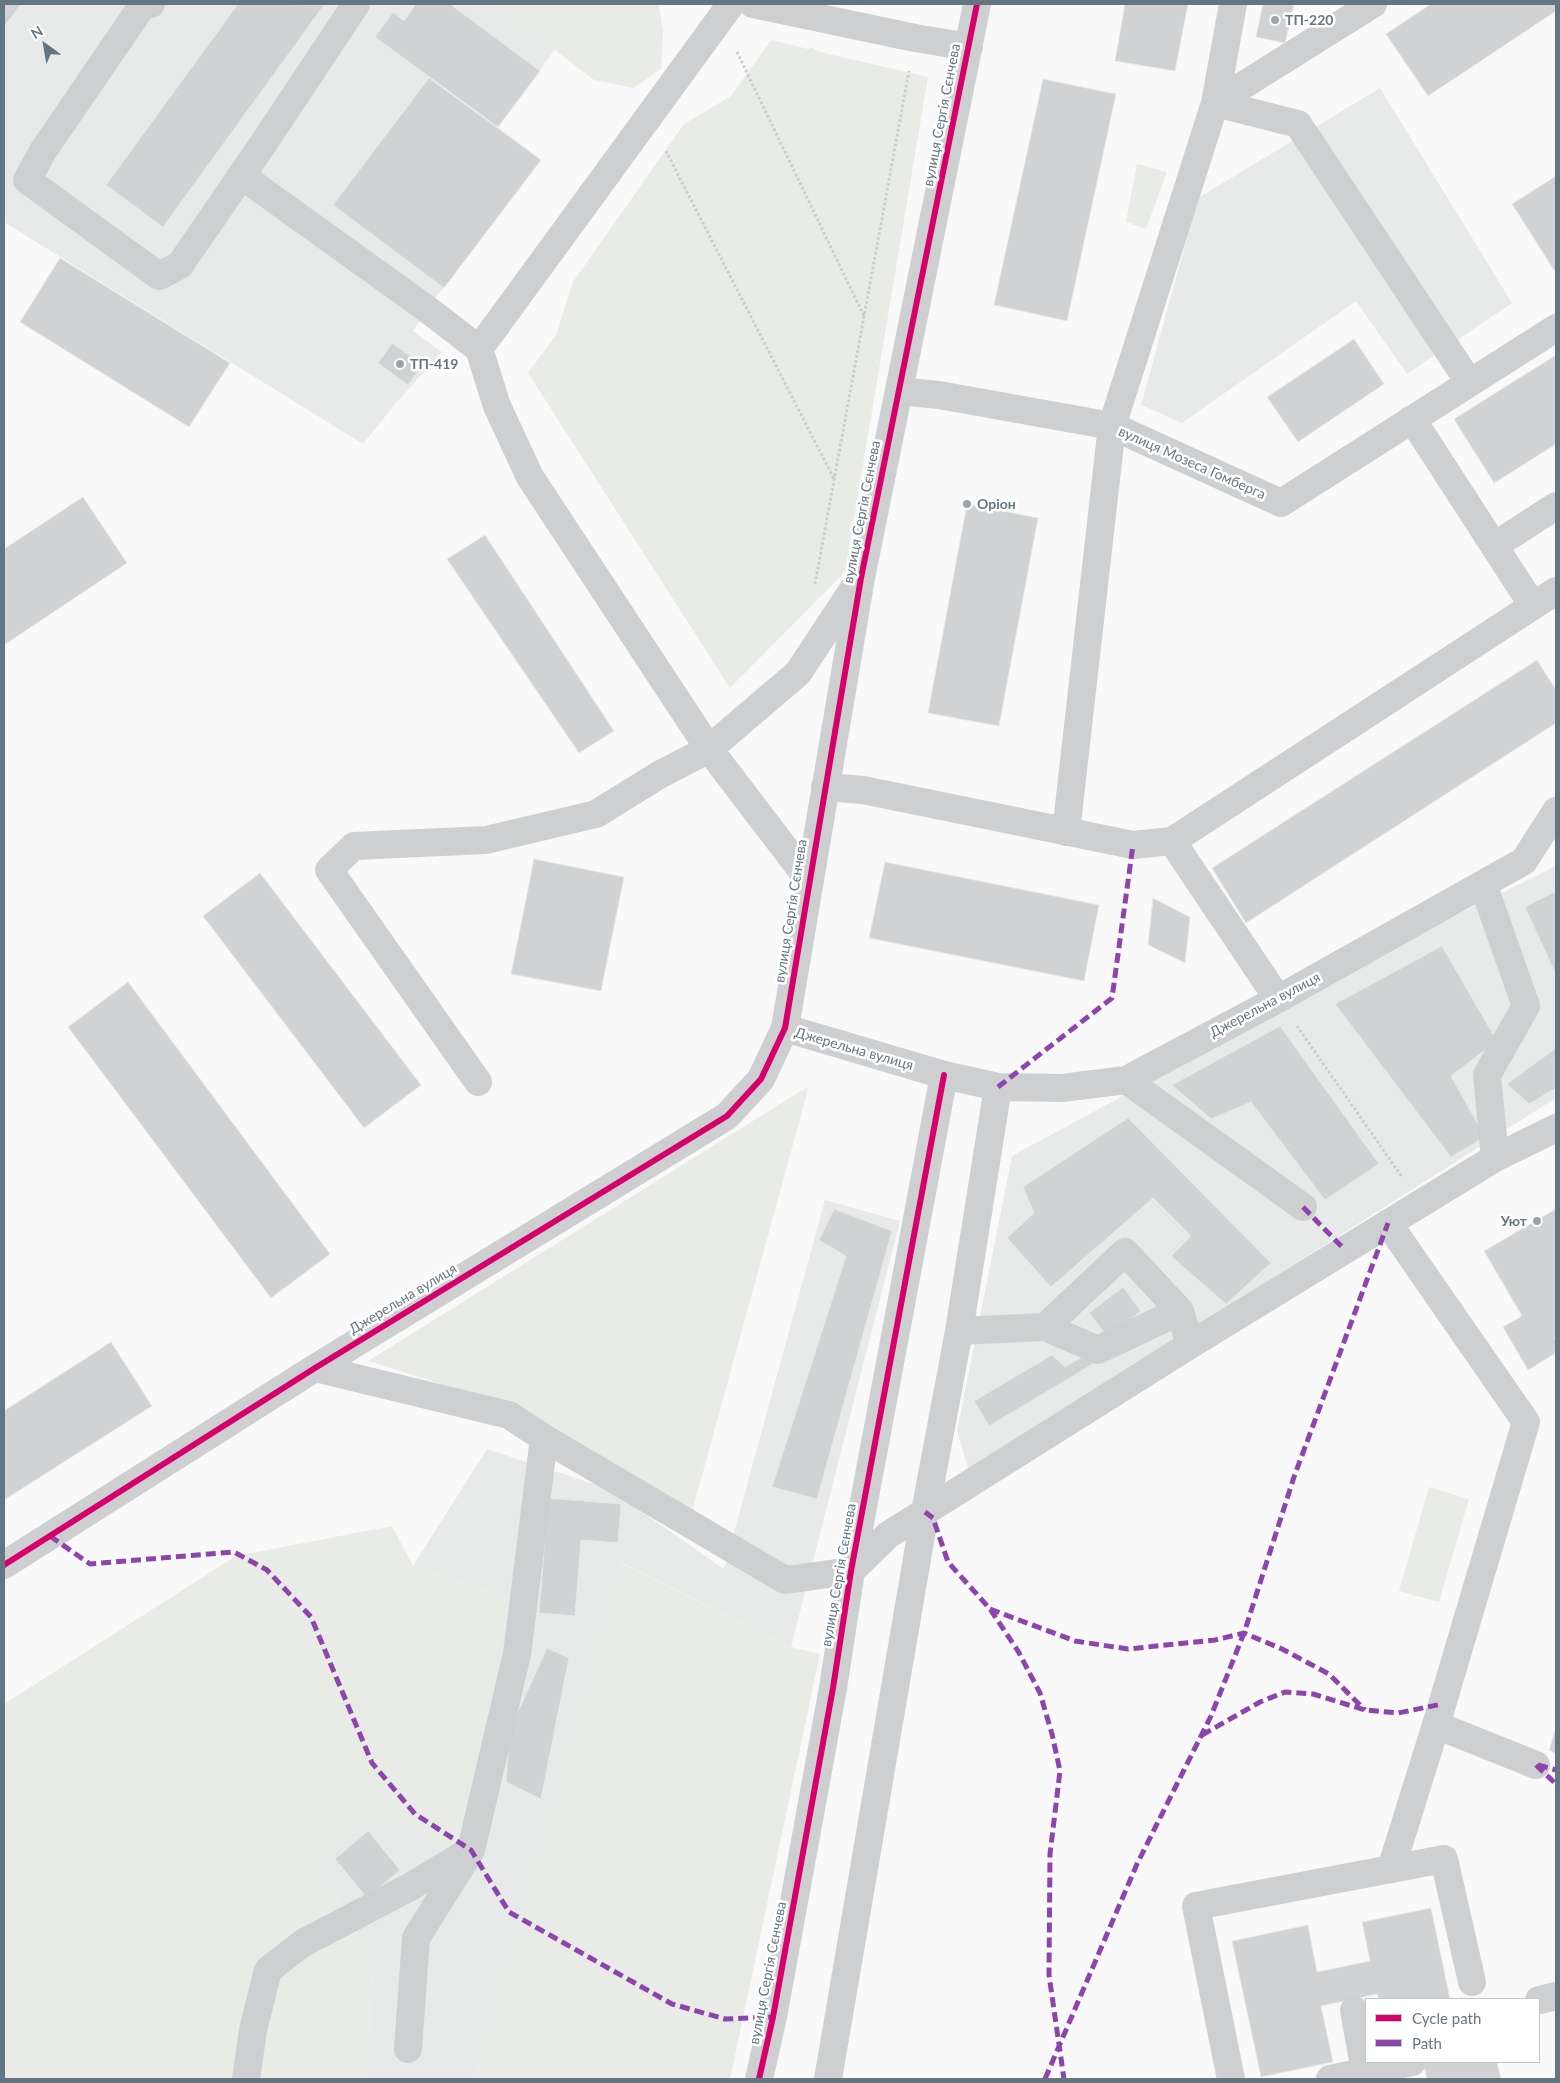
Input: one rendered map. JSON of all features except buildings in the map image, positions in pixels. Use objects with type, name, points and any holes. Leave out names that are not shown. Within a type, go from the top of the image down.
[{"type":"street","points":[[151,4],[142,6],[43,151],[27,180],[159,276],[180,264],[242,176],[356,4]]},
{"type":"street","points":[[753,4],[916,38],[969,47]]},
{"type":"street","name":"вулиця Сергія Сєнчева","points":[[785,1028],[861,578],[977,4]]},
{"type":"street","points":[[1066,832],[1112,426],[1215,103],[1233,4]]},
{"type":"street","points":[[1215,103],[1373,4]]},
{"type":"street","points":[[479,349],[726,11]]},
{"type":"street","points":[[1215,103],[1298,124],[1469,382]]},
{"type":"street","points":[[242,176],[427,308],[479,349],[497,406],[530,477],[709,749],[809,880]]},
{"type":"street","name":"вулиця Мозеса Гомберга","points":[[899,392],[939,395],[1112,426],[1281,503],[1556,328]]},
{"type":"street","points":[[1412,419],[1533,606]]},
{"type":"street","points":[[1494,546],[1556,506]]},
{"type":"street","points":[[478,1082],[329,870],[354,846],[486,840],[596,814],[659,775],[709,749],[798,673],[861,578]]},
{"type":"street","points":[[825,787],[863,790],[1133,845],[1172,841],[1556,591]]},
{"type":"street","name":"Джерельна вулиця","points":[[4,1565],[315,1368],[727,1116],[761,1080],[785,1028],[944,1075],[998,1087],[1062,1088],[1126,1080],[1278,999],[1524,861],[1556,811]]},
{"type":"street","points":[[1172,841],[1278,999]]},
{"type":"street","points":[[1483,884],[1526,1006],[1487,1075],[1495,1158]]},
{"type":"street","name":"вулиця Сергія Сєнчева","points":[[759,2079],[773,2018],[833,1688],[852,1571],[944,1075]]},
{"type":"street","points":[[1126,1080],[1303,1207]]},
{"type":"street","points":[[828,2079],[925,1512],[959,1331],[998,1087]]},
{"type":"street","points":[[315,1368],[509,1415],[544,1438],[785,1580],[852,1571],[888,1535],[1190,1345],[1495,1158],[1556,1128]]},
{"type":"street","points":[[1388,1224],[1526,1422],[1391,1869]]},
{"type":"street","points":[[1044,1327],[1125,1252],[1180,1310],[1190,1345]]},
{"type":"street","points":[[959,1331],[1044,1327],[1098,1350],[1180,1310]]},
{"type":"street","points":[[408,2049],[416,1938],[471,1850],[517,1654],[544,1438]]},
{"type":"street","points":[[1436,1725],[1536,1765]]},
{"type":"street","points":[[246,2079],[253,2030],[268,1970],[303,1943],[410,1887],[471,1850]]},
{"type":"street","points":[[1231,2079],[1196,1906],[1444,1859],[1472,1982]]},
{"type":"street","points":[[1540,2000],[1556,1996]]},
{"type":"street","points":[[1354,2010],[1365,2072]]},
{"type":"street","points":[[1330,2079],[1407,2063]]},
{"type":"path","points":[[726,11],[864,317]]},
{"type":"path","points":[[814,586],[916,38]]},
{"type":"path","points":[[648,116],[834,480]]},
{"type":"path","points":[[1278,999],[1420,1204]]},
{"type":"shaded area","points":[[4,4],[543,4],[562,40],[498,127],[541,160],[427,309],[413,331],[442,352],[396,403],[363,444],[4,222]]},
{"type":"shaded area","points":[[489,4],[659,5],[663,32],[661,69],[634,88],[594,80],[537,36]]},
{"type":"shaded area","points":[[771,40],[808,49],[811,47],[820,52],[928,77],[845,572],[730,688],[528,373],[556,335],[573,282],[684,124],[731,96]]},
{"type":"shaded area","points":[[1380,88],[1512,303],[1407,374],[1356,301],[1182,423],[1141,405],[1198,198]]},
{"type":"shaded area","points":[[1137,164],[1167,172],[1146,229],[1126,222]]},
{"type":"shaded area","points":[[1556,866],[1556,1098],[969,1471],[957,1431],[1012,1156],[1455,916]]},
{"type":"shaded area","points":[[809,1086],[692,1512],[512,1406],[368,1361]]},
{"type":"shaded area","points":[[825,1200],[900,1221],[791,1647],[622,1563],[475,2079],[365,2079],[375,1962],[314,1861],[384,1810],[455,1855],[510,1599],[413,1566],[487,1449],[609,1489],[724,1569]]},
{"type":"shaded area","points":[[1429,1487],[1469,1499],[1439,1602],[1399,1591]]},
{"type":"shaded area","points":[[392,1526],[413,1566],[510,1599],[456,1856],[384,1810],[314,1861],[375,1962],[365,2079],[4,2079],[4,1704],[236,1556]]},
{"type":"shaded area","points":[[621,1563],[791,1647],[820,1654],[730,2079],[475,2079]]},
{"type":"marked path","points":[[998,1087],[1112,998],[1133,845]]},
{"type":"marked path","points":[[1303,1207],[1345,1250]]},
{"type":"marked path","points":[[1045,2079],[1137,1864],[1211,1716],[1244,1633],[1294,1477],[1388,1223]]},
{"type":"marked path","points":[[925,1512],[933,1518],[948,1562],[990,1609],[1018,1651],[1040,1693],[1052,1734],[1060,1771],[1050,1854],[1049,1975],[1064,2079]]},
{"type":"marked path","points":[[50,1536],[90,1564],[234,1552],[267,1570],[311,1617],[372,1763],[415,1814],[471,1850],[509,1912],[672,2004],[725,2019],[773,2017]]},
{"type":"marked path","points":[[990,1609],[1075,1641],[1128,1649],[1215,1640],[1244,1633],[1282,1649],[1329,1674],[1365,1710]]},
{"type":"marked path","points":[[1202,1735],[1260,1702],[1285,1692],[1313,1694],[1365,1710],[1398,1713],[1442,1704]]},
{"type":"marked path","points":[[1536,1765],[1556,1784]]},
{"type":"marked path","points":[[1538,1765],[1556,1770]]},
{"type":"cycle path","points":[[4,1565],[315,1368],[727,1116],[761,1079],[785,1028],[861,578],[977,4]]},
{"type":"cycle path","points":[[759,2079],[773,2017],[833,1688],[851,1571],[944,1075]]},
{"type":"place","name":"ТП-220","points":[[1275,20]]},
{"type":"place","name":"ТП-419","points":[[400,364]]},
{"type":"place","name":"Оріон","points":[[967,504]]},
{"type":"place","name":"Уют","points":[[1537,1221]]}]
